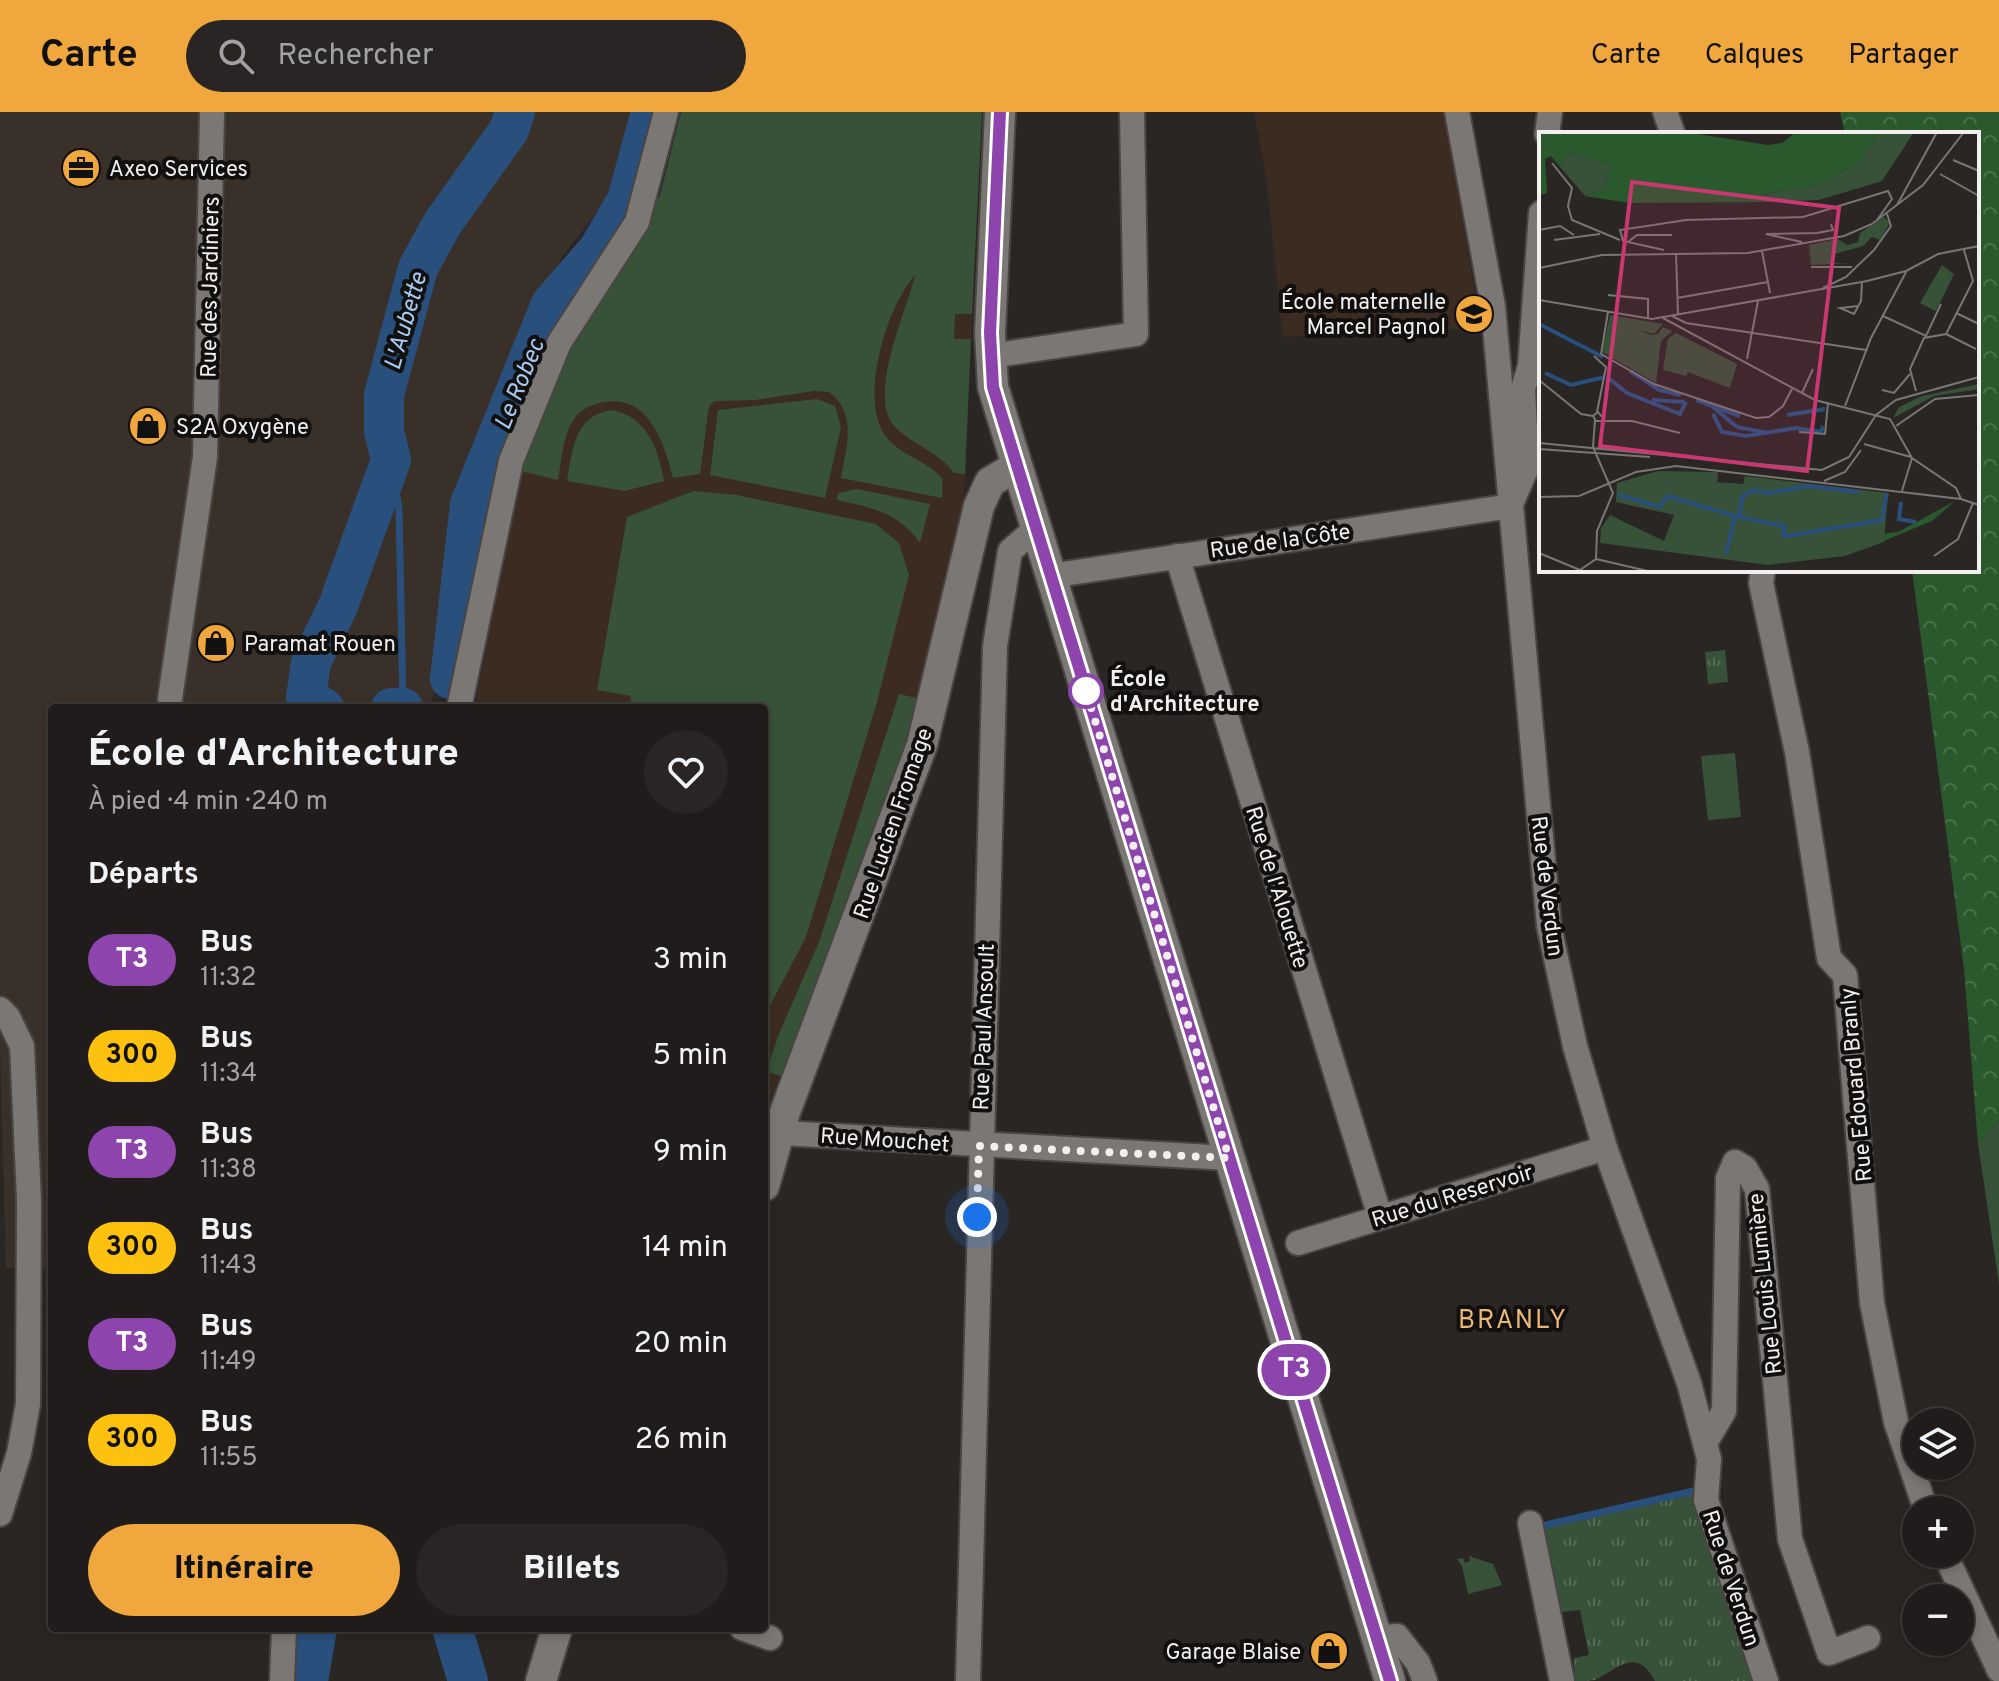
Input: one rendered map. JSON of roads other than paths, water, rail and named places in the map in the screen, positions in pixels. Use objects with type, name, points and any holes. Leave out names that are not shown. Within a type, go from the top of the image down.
[{"type":"street","name":"Rue des Jardiniers","points":[[170,699],[205,457],[212,112]]},
{"type":"street","points":[[460,704],[511,461],[559,343],[637,222],[666,112]]},
{"type":"street","points":[[1000,112],[990,356],[993,387],[1015,467],[1390,1681]]},
{"type":"street","points":[[990,356],[1136,334],[1132,112]]},
{"type":"street","points":[[1457,112],[1527,467],[1511,506]]},
{"type":"street","points":[[1548,132],[1550,112]]},
{"type":"street","points":[[1665,112],[1672,132]]},
{"type":"street","points":[[1512,390],[1530,366],[1539,241]]},
{"type":"street","name":"Rue Lucien Fromage","points":[[768,1174],[785,1112],[922,745],[979,506],[990,482],[1015,467]]},
{"type":"street","name":"Rue de la Côte","points":[[1050,576],[1511,506]]},
{"type":"street","name":"Rue de Verdun","points":[[1511,506],[1549,926],[1575,1046],[1605,1148],[1689,1383],[1709,1459],[1706,1500],[1766,1681]]},
{"type":"street","name":"Rue Paul Ansoult","points":[[968,1681],[979,1146],[995,646],[1010,551],[1021,537],[1035,529]]},
{"type":"street","name":"Rue de l'Alouette","points":[[1177,556],[1380,1217]]},
{"type":"street","name":"Rue Edouard Branly","points":[[1763,572],[1761,583],[1797,752],[1829,958],[1845,975],[1872,1303],[1882,1362],[1896,1422],[1921,1496]]},
{"type":"street","points":[[0,1009],[8,1017],[22,1046],[29,1200],[28,1404],[19,1453],[0,1514]]},
{"type":"street","name":"Rue Mouchet","points":[[781,1133],[1229,1158]]},
{"type":"street","name":"Rue du Reservoir","points":[[1298,1243],[1605,1148]]},
{"type":"street","name":"Rue Louis Lumière","points":[[1705,1443],[1724,1411],[1728,1178],[1735,1162],[1745,1168],[1757,1189],[1790,1539],[1829,1653],[1868,1638]]},
{"type":"street","points":[[1530,1523],[1562,1681]]},
{"type":"street","points":[[1952,1568],[1999,1670]]},
{"type":"street","points":[[282,1681],[284,1632]]},
{"type":"street","points":[[541,1681],[556,1632]]},
{"type":"street","points":[[753,1632],[770,1638]]},
{"type":"street","points":[[1376,1638],[1397,1636],[1418,1663],[1425,1681]]},
{"type":"waterway","name":"L'Aubette","points":[[317,704],[306,698],[311,662],[338,606],[391,460],[384,431],[384,395],[418,268],[442,224],[509,130],[515,112]]},
{"type":"waterway","name":"Le Robec","points":[[450,679],[470,504],[551,304],[598,250],[627,200],[651,112]]},
{"type":"waterway","name":"L'Aubette","points":[[391,460],[399,509],[403,704]]},
{"type":"waterway","points":[[1546,1525],[1698,1490]]},
{"type":"waterway","name":"L'Aubette","points":[[308,1681],[316,1632]]},
{"type":"waterway","name":"Le Robec","points":[[453,1632],[468,1681]]},
{"type":"place","name":"Axeo Services","points":[[81,168]]},
{"type":"place","name":"École maternelle Marcel Pagnol","points":[[1474,314]]},
{"type":"place","name":"S2A Oxygène","points":[[148,426]]},
{"type":"place","name":"Paramat Rouen","points":[[216,643]]},
{"type":"place","name":"École d'Architecture","points":[[1086,691]]},
{"type":"place","name":"Garage Blaise","points":[[1329,1651]]},
{"type":"district","name":"BRANLY","points":[[1513,1319]]}]
